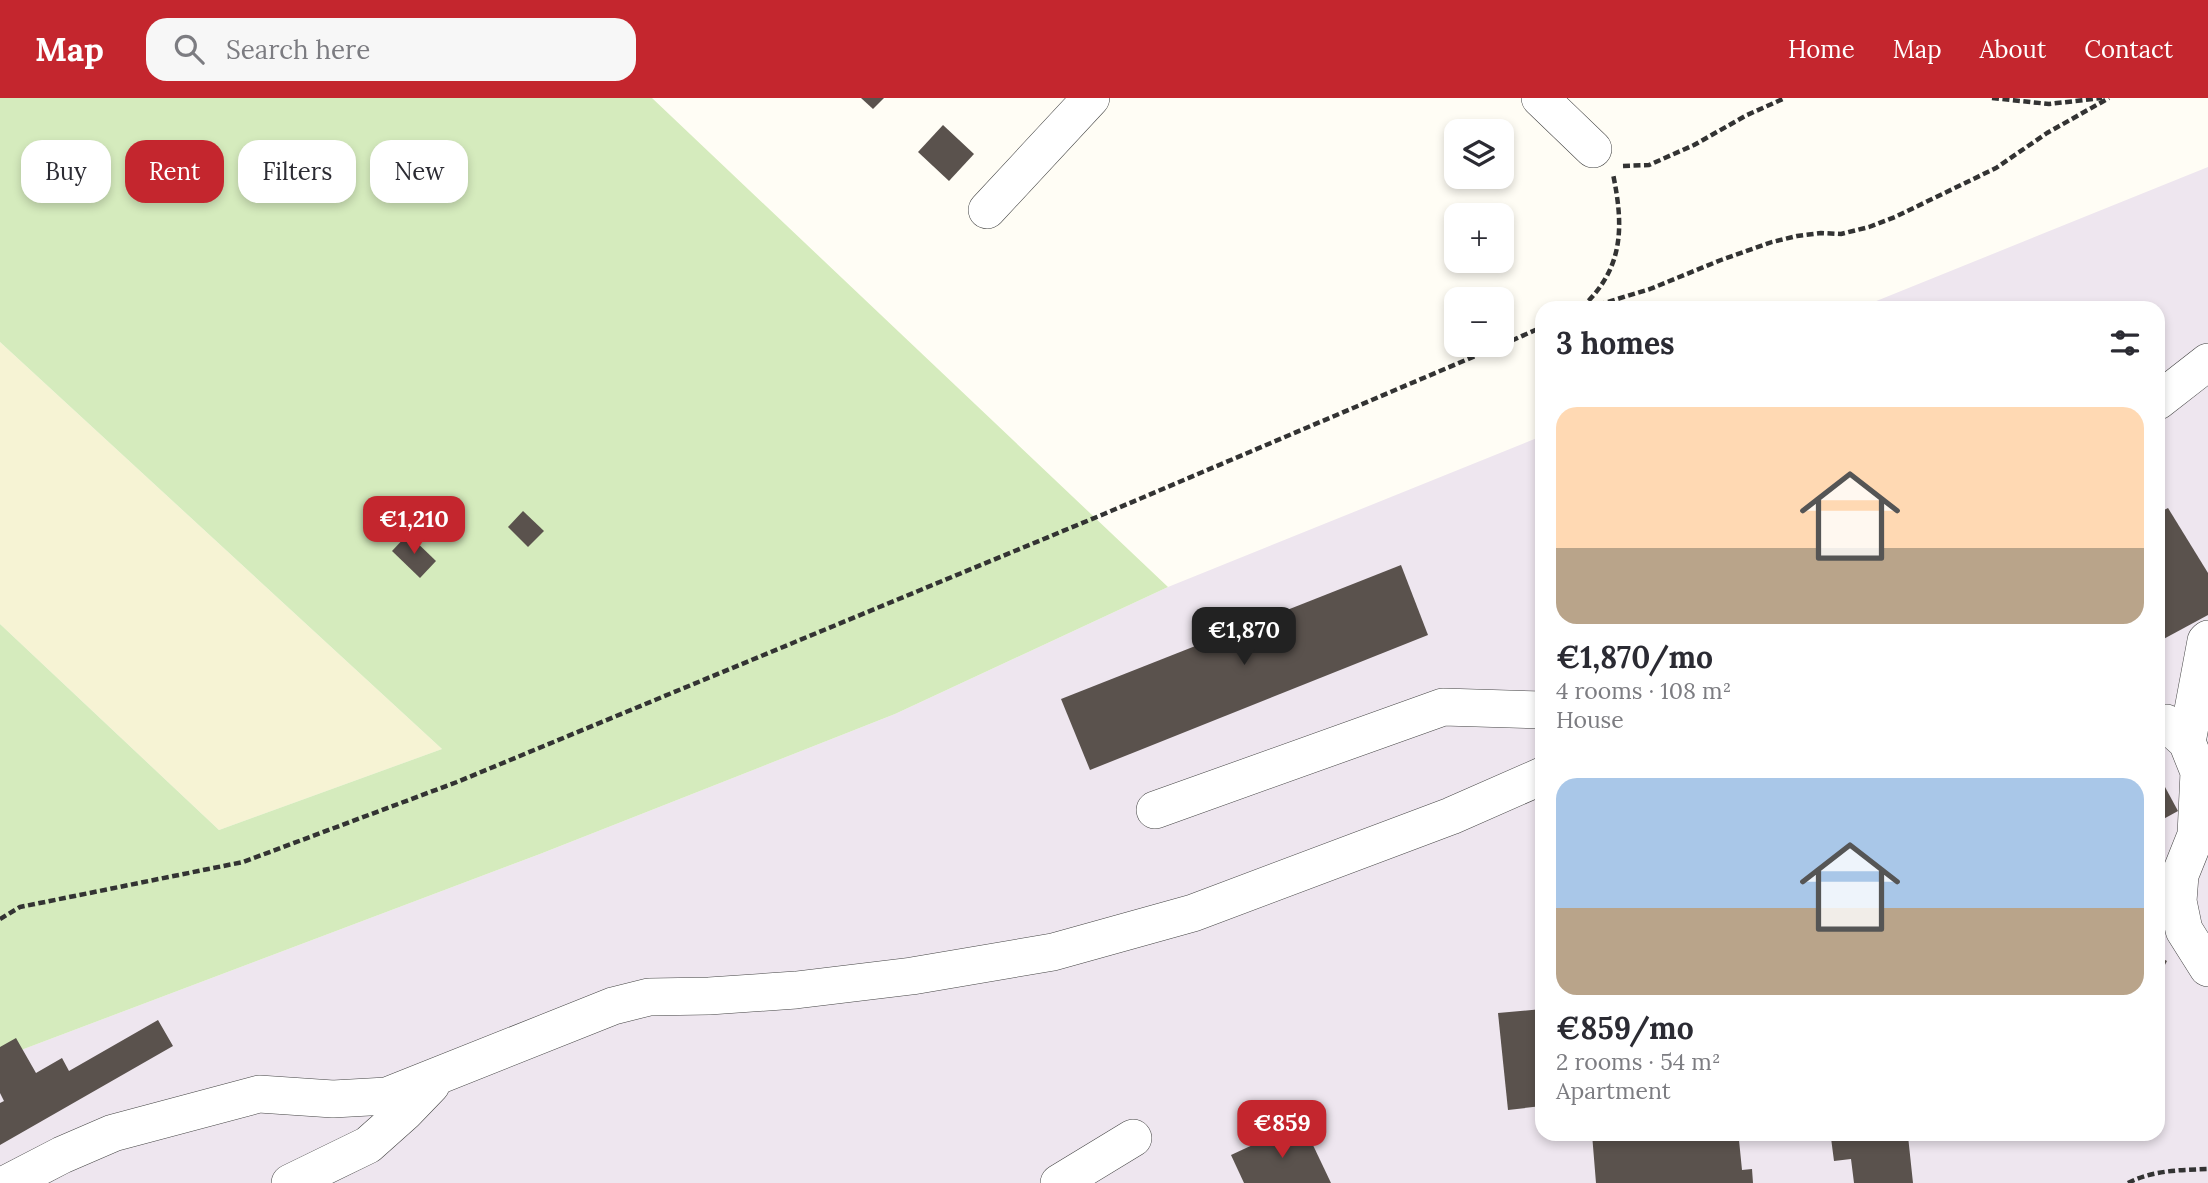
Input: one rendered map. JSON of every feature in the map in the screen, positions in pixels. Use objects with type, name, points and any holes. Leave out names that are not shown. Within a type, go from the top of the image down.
[{"type":"street","points":[[987,210],[1091,98]]},
{"type":"street","points":[[1540,98],[1594,149]]},
{"type":"street","points":[[2165,396],[2208,362]]},
{"type":"street","points":[[2208,639],[2172,733],[2199,772],[2196,835],[2180,875],[2178,901],[2171,919],[2208,968]]},
{"type":"street","points":[[1155,810],[1443,707],[1535,710]]},
{"type":"street","points":[[8,1183],[113,1133],[259,1094],[333,1098],[387,1096],[613,1006],[649,997],[796,990],[912,976],[1053,953],[1193,913],[1451,816],[1535,779]]},
{"type":"street","points":[[290,1183],[368,1145],[405,1112],[440,1074]]},
{"type":"street","points":[[1059,1183],[1133,1138]]},
{"type":"path","points":[[1589,301],[1597,294],[1614,260],[1620,233],[1620,210],[1612,167],[1649,164],[1694,145],[1747,115],[1785,98]]},
{"type":"path","points":[[1992,98],[2049,104],[2102,98]]},
{"type":"path","points":[[1611,301],[1650,289],[1772,242],[1809,234],[1841,234],[1895,217],[1996,168],[2047,133],[2109,98]]},
{"type":"path","points":[[1514,339],[1535,330]]},
{"type":"path","points":[[0,919],[20,907],[243,862],[457,782],[1473,357]]},
{"type":"path","points":[[2129,1183],[2163,1172],[2208,1169]]},
{"type":"shaded area","points":[[2208,167],[2208,1183],[0,1183],[0,1058],[540,854],[895,714],[1168,587],[1535,439],[1535,1141],[2165,1141],[2165,301],[1876,301]]},
{"type":"shaded area","points":[[0,342],[442,749],[219,830],[0,624]]},
{"type":"green space","points":[[0,98],[652,98],[1168,587],[895,714],[540,854],[0,1058],[0,624],[219,830],[442,749],[0,342]]},
{"type":"building","points":[[861,98],[884,98],[873,109]]},
{"type":"building","points":[[943,125],[974,154],[949,181],[918,152]]},
{"type":"building","points":[[2168,508],[2208,573],[2208,615],[2165,638],[2165,510]]},
{"type":"building","points":[[523,511],[544,531],[528,547],[508,527]]},
{"type":"building","points":[[408,534],[436,561],[420,578],[392,551]]},
{"type":"building","points":[[1401,565],[1428,635],[1090,770],[1061,699]]},
{"type":"building","points":[[2165,787],[2178,811],[2165,818]]},
{"type":"building","points":[[1535,1010],[1535,1107],[1508,1110],[1498,1013]]},
{"type":"building","points":[[158,1020],[173,1046],[0,1145],[0,1103],[4,1101],[0,1093],[0,1047],[16,1038],[36,1073],[62,1058],[69,1071]]},
{"type":"building","points":[[1302,1122],[1331,1183],[1244,1183],[1231,1155]]},
{"type":"building","points":[[1593,1141],[1739,1141],[1742,1170],[1752,1169],[1753,1183],[1596,1183]]},
{"type":"building","points":[[1831,1141],[1909,1141],[1913,1183],[1854,1183],[1851,1159],[1834,1161]]}]
